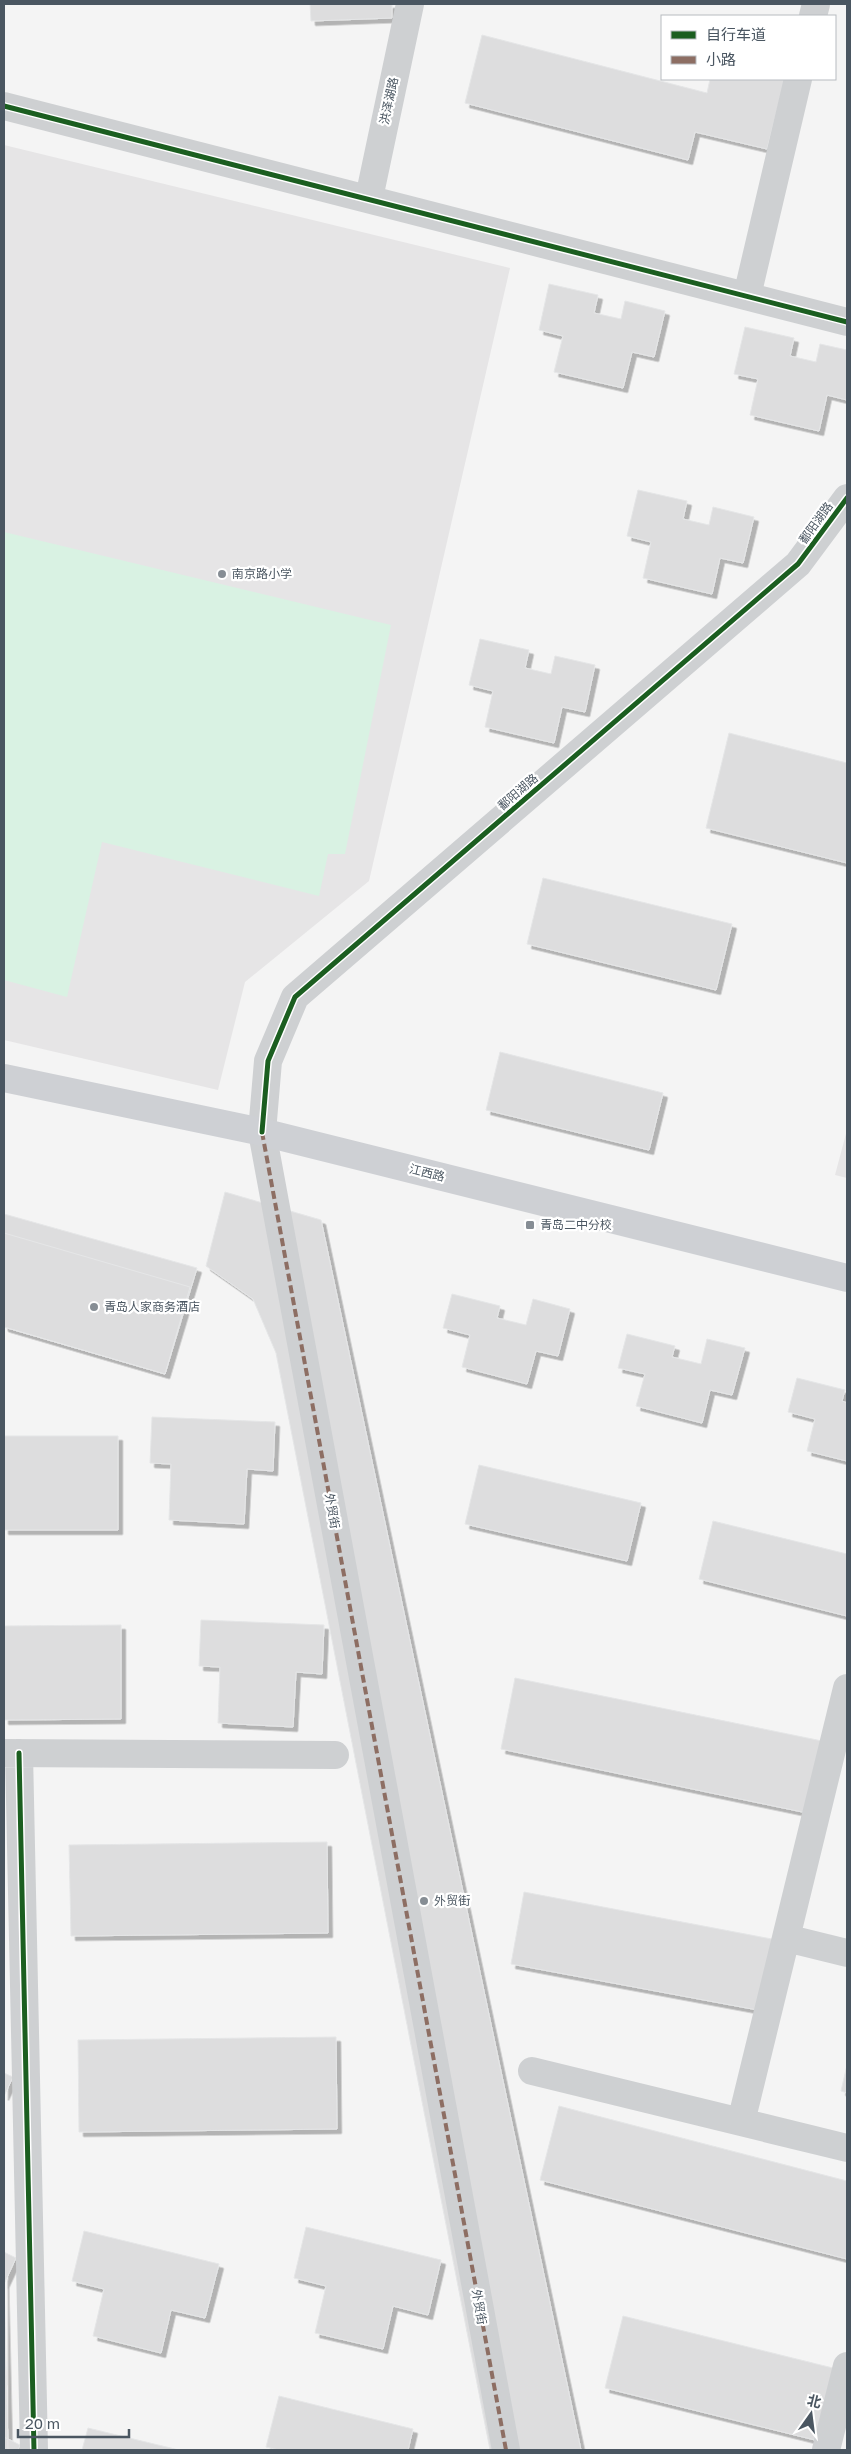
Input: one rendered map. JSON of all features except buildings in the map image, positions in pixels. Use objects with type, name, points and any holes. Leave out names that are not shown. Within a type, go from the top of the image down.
[{"type":"main road","name":"江西路","points":[[4,1078],[262,1132],[847,1278]]},
{"type":"street","name":"洪泽湖路","points":[[369,198],[410,4]]},
{"type":"street","points":[[747,296],[798,80]]},
{"type":"street","points":[[4,106],[847,322]]},
{"type":"street","name":"鄱阳湖路","points":[[262,1132],[268,1062],[295,997],[798,564],[847,498]]},
{"type":"street","name":"外贸街","points":[[262,1132],[506,2450]]},
{"type":"street","points":[[741,2122],[847,1688]]},
{"type":"street","points":[[34,2450],[11,1753],[335,1755]]},
{"type":"street","points":[[786,1938],[847,1953]]},
{"type":"street","points":[[532,2070],[847,2148]]},
{"type":"street","points":[[826,2450],[847,2366]]},
{"type":"shaded area","name":"南京路小学","points":[[4,145],[510,268],[369,881],[245,982],[218,1090],[4,1040]]},
{"type":"shaded area","points":[[847,1130],[847,1178],[835,1175]]},
{"type":"green space","points":[[4,532],[391,625],[345,854],[328,854],[319,896],[102,842],[67,997],[4,980]]},
{"type":"marked path","points":[[262,1132],[506,2450]]},
{"type":"cycle path","points":[[4,106],[847,322]]},
{"type":"cycle path","points":[[262,1132],[268,1061],[295,997],[798,564],[847,498]]},
{"type":"cycle path","points":[[19,1753],[34,2450]]},
{"type":"place","name":"南京路小学","points":[[222,574]]},
{"type":"place","name":"青岛二中分校","points":[[530,1225]]},
{"type":"place","name":"青岛人家商务酒店","points":[[94,1307]]},
{"type":"place","name":"外贸街","points":[[424,1901]]}]
